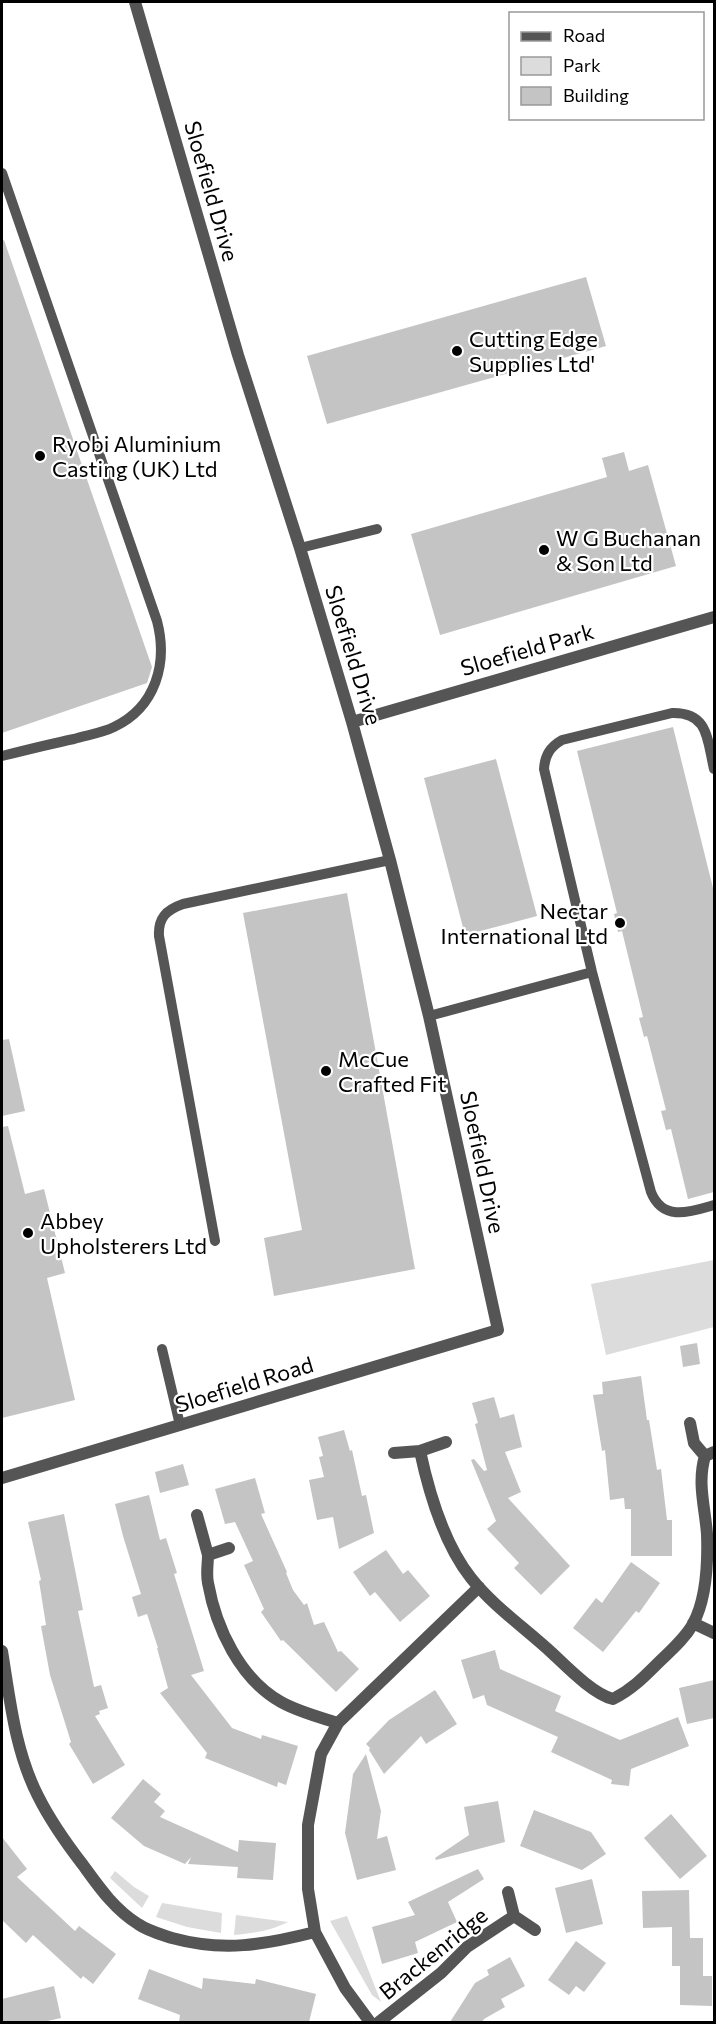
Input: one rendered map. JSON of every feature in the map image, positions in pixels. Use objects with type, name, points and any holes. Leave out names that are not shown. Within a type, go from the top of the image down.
[{"type":"street","name":"Sloefield Drive","points":[[135,2],[234,343],[300,548],[352,722],[390,860],[429,1016],[498,1330]]},
{"type":"street","name":"Sloefield Park","points":[[352,722],[714,617]]},
{"type":"street","name":"Sloefield Road","points":[[2,1478],[498,1330]]},
{"type":"street","points":[[420,1451],[435,1507],[461,1564],[479,1587],[585,1682],[606,1697],[613,1698],[638,1683],[678,1643],[693,1623],[700,1605],[707,1568],[707,1531],[701,1481],[710,1454],[694,1443],[690,1423]]},
{"type":"street","points":[[394,1453],[420,1451],[446,1442]]},
{"type":"street","points":[[197,1515],[208,1555],[207,1581],[216,1612],[225,1636],[240,1662],[261,1687],[281,1702],[297,1710],[338,1723]]},
{"type":"street","points":[[208,1555],[229,1548]]},
{"type":"street","name":"Brackenridge","points":[[370,2022],[345,1988],[315,1932],[308,1889],[308,1825],[321,1754],[338,1723],[479,1587]]},
{"type":"street","points":[[693,1623],[714,1633]]},
{"type":"street","points":[[2,1651],[7,1718],[38,1795],[55,1824],[112,1903],[140,1926],[152,1932],[175,1939],[222,1947],[260,1945],[315,1932]]},
{"type":"street","name":"Brackenridge","points":[[508,1892],[514,1916],[535,1930]]},
{"type":"street","name":"Brackenridge","points":[[379,2022],[441,1973],[467,1947],[514,1916]]},
{"type":"lane","points":[[2,173],[157,621],[161,644],[159,676],[145,702],[132,716],[104,731],[2,756]]},
{"type":"lane","points":[[300,548],[377,529]]},
{"type":"lane","points":[[714,769],[706,733],[700,722],[693,716],[683,713],[672,713],[568,738],[556,744],[547,754],[544,769],[592,972],[653,1198],[660,1208],[679,1212],[714,1205]]},
{"type":"lane","points":[[215,1241],[159,936],[159,923],[164,913],[183,904],[390,860]]},
{"type":"lane","points":[[429,1016],[592,972]]},
{"type":"lane","points":[[162,1349],[180,1425]]},
{"type":"green space","points":[[714,1260],[714,1327],[606,1355],[591,1284]]},
{"type":"green space","points":[[115,1871],[149,1896],[142,1908],[110,1878]]},
{"type":"green space","points":[[162,1903],[222,1913],[221,1933],[187,1927],[156,1917]]},
{"type":"green space","points":[[236,1915],[288,1922],[275,1928],[234,1935]]},
{"type":"green space","points":[[347,1916],[381,2002],[372,1995],[330,1921]]},
{"type":"building","name":"Ryobi Aluminium Casting (UK) Ltd","points":[[4,240],[152,667],[147,683],[2,733],[2,241]]},
{"type":"building","name":"Cutting Edge Supplies Ltd'","points":[[586,277],[606,346],[327,424],[307,356]]},
{"type":"building","name":"W G Buchanan & Son Ltd","points":[[624,452],[629,471],[648,465],[676,566],[440,635],[411,534],[607,477],[602,458]]},
{"type":"building","points":[[673,727],[714,892],[714,1192],[688,1199],[671,1129],[666,1130],[661,1111],[666,1110],[647,1036],[644,1037],[639,1018],[643,1017],[622,931],[618,932],[614,914],[617,913],[577,751]]},
{"type":"building","points":[[496,759],[537,916],[465,935],[424,778]]},
{"type":"building","name":"McCue Crafted Fit","points":[[347,893],[415,1269],[274,1296],[264,1238],[302,1230],[243,913]]},
{"type":"building","points":[[9,1039],[25,1111],[2,1116],[2,1040]]},
{"type":"building","name":"Abbey Upholsterers Ltd","points":[[8,1126],[25,1194],[44,1189],[65,1273],[47,1278],[75,1400],[2,1418],[2,1127]]},
{"type":"building","points":[[697,1343],[700,1364],[683,1367],[680,1346]]},
{"type":"building","points":[[641,1376],[657,1470],[661,1469],[667,1520],[672,1520],[672,1556],[631,1556],[631,1509],[625,1509],[624,1498],[610,1500],[605,1450],[602,1451],[593,1395],[603,1394],[602,1382]]},
{"type":"building","points":[[494,1397],[500,1418],[514,1414],[522,1447],[505,1452],[521,1492],[508,1498],[570,1566],[541,1595],[514,1568],[519,1563],[487,1529],[496,1521],[471,1460],[474,1459],[484,1471],[487,1470],[472,1403]]},
{"type":"building","points":[[344,1430],[350,1451],[352,1450],[362,1496],[366,1495],[374,1533],[339,1549],[333,1517],[317,1520],[309,1480],[324,1477],[319,1457],[323,1456],[318,1437]]},
{"type":"building","points":[[183,1464],[189,1485],[160,1493],[155,1472]]},
{"type":"building","points":[[255,1478],[265,1513],[261,1514],[293,1590],[304,1605],[307,1603],[314,1625],[324,1622],[338,1652],[341,1651],[359,1669],[336,1692],[283,1640],[281,1641],[261,1612],[264,1609],[244,1565],[253,1561],[235,1522],[225,1524],[215,1489]]},
{"type":"building","points":[[149,1495],[160,1540],[166,1538],[177,1573],[174,1574],[204,1671],[191,1675],[232,1728],[261,1739],[262,1735],[298,1746],[286,1785],[278,1782],[277,1787],[205,1758],[207,1753],[160,1693],[168,1688],[147,1614],[138,1617],[132,1597],[141,1594],[115,1504]]},
{"type":"building","points":[[64,1514],[83,1610],[78,1611],[94,1687],[101,1685],[108,1708],[99,1711],[100,1714],[95,1716],[125,1765],[93,1784],[69,1744],[71,1742],[50,1675],[41,1626],[46,1625],[39,1581],[41,1580],[28,1522]]},
{"type":"building","points":[[386,1550],[403,1574],[408,1570],[430,1596],[400,1622],[375,1592],[370,1596],[353,1572]]},
{"type":"building","points":[[631,1562],[660,1583],[639,1613],[636,1611],[603,1652],[573,1628],[596,1598],[602,1603]]},
{"type":"building","points":[[495,1650],[500,1669],[561,1696],[555,1711],[620,1740],[678,1717],[689,1746],[631,1769],[629,1786],[611,1784],[612,1780],[551,1752],[558,1737],[487,1705],[484,1695],[473,1699],[461,1660]]},
{"type":"building","points":[[714,1680],[714,1718],[687,1724],[679,1688]]},
{"type":"building","points":[[435,1690],[457,1724],[426,1744],[421,1736],[384,1774],[366,1744],[389,1720]]},
{"type":"building","points":[[366,1754],[381,1811],[377,1839],[387,1836],[396,1870],[357,1880],[345,1833],[353,1774]]},
{"type":"building","points":[[143,1779],[161,1794],[154,1802],[165,1811],[160,1817],[238,1852],[239,1840],[276,1843],[273,1880],[237,1878],[238,1867],[188,1864],[191,1857],[185,1864],[144,1846],[111,1818]]},
{"type":"building","points":[[498,1801],[505,1842],[436,1860],[435,1858],[469,1835],[464,1807]]},
{"type":"building","points":[[534,1810],[591,1832],[606,1854],[582,1870],[520,1846]]},
{"type":"building","points":[[671,1814],[707,1856],[680,1879],[644,1838]]},
{"type":"building","points":[[2,1837],[27,1869],[17,1877],[75,1931],[79,1926],[116,1954],[93,1984],[83,1976],[81,1979],[33,1935],[26,1943],[2,1920]]},
{"type":"building","points":[[478,1869],[484,1879],[448,1902],[457,1922],[415,1942],[418,1953],[382,1964],[372,1927],[415,1915],[408,1902]]},
{"type":"building","points":[[592,1879],[603,1924],[566,1933],[555,1888]]},
{"type":"building","points":[[689,1890],[690,1938],[703,1938],[703,1976],[712,1976],[712,2006],[680,2005],[680,1966],[672,1966],[672,1927],[643,1928],[642,1891]]},
{"type":"building","points":[[576,1941],[606,1963],[584,1992],[576,1986],[569,1995],[548,1980]]},
{"type":"building","points":[[510,1957],[525,1986],[501,1999],[505,2007],[482,2022],[450,2022],[475,1983],[489,1975],[487,1970]]},
{"type":"building","points":[[149,1969],[202,1989],[203,1978],[255,1984],[256,1979],[316,1994],[309,2022],[179,2022],[180,2015],[138,1999]]},
{"type":"building","points":[[54,1986],[61,2018],[43,2022],[2,2022],[2,1999]]},
{"type":"place","name":"Cutting Edge Supplies Ltd'","points":[[457,351]]},
{"type":"place","name":"Ryobi Aluminium Casting (UK) Ltd","points":[[40,456]]},
{"type":"place","name":"W G Buchanan & Son Ltd","points":[[544,550]]},
{"type":"place","name":"Nectar International Ltd","points":[[620,923]]},
{"type":"place","name":"McCue Crafted Fit","points":[[326,1071]]},
{"type":"place","name":"Abbey Upholsterers Ltd","points":[[28,1233]]}]
